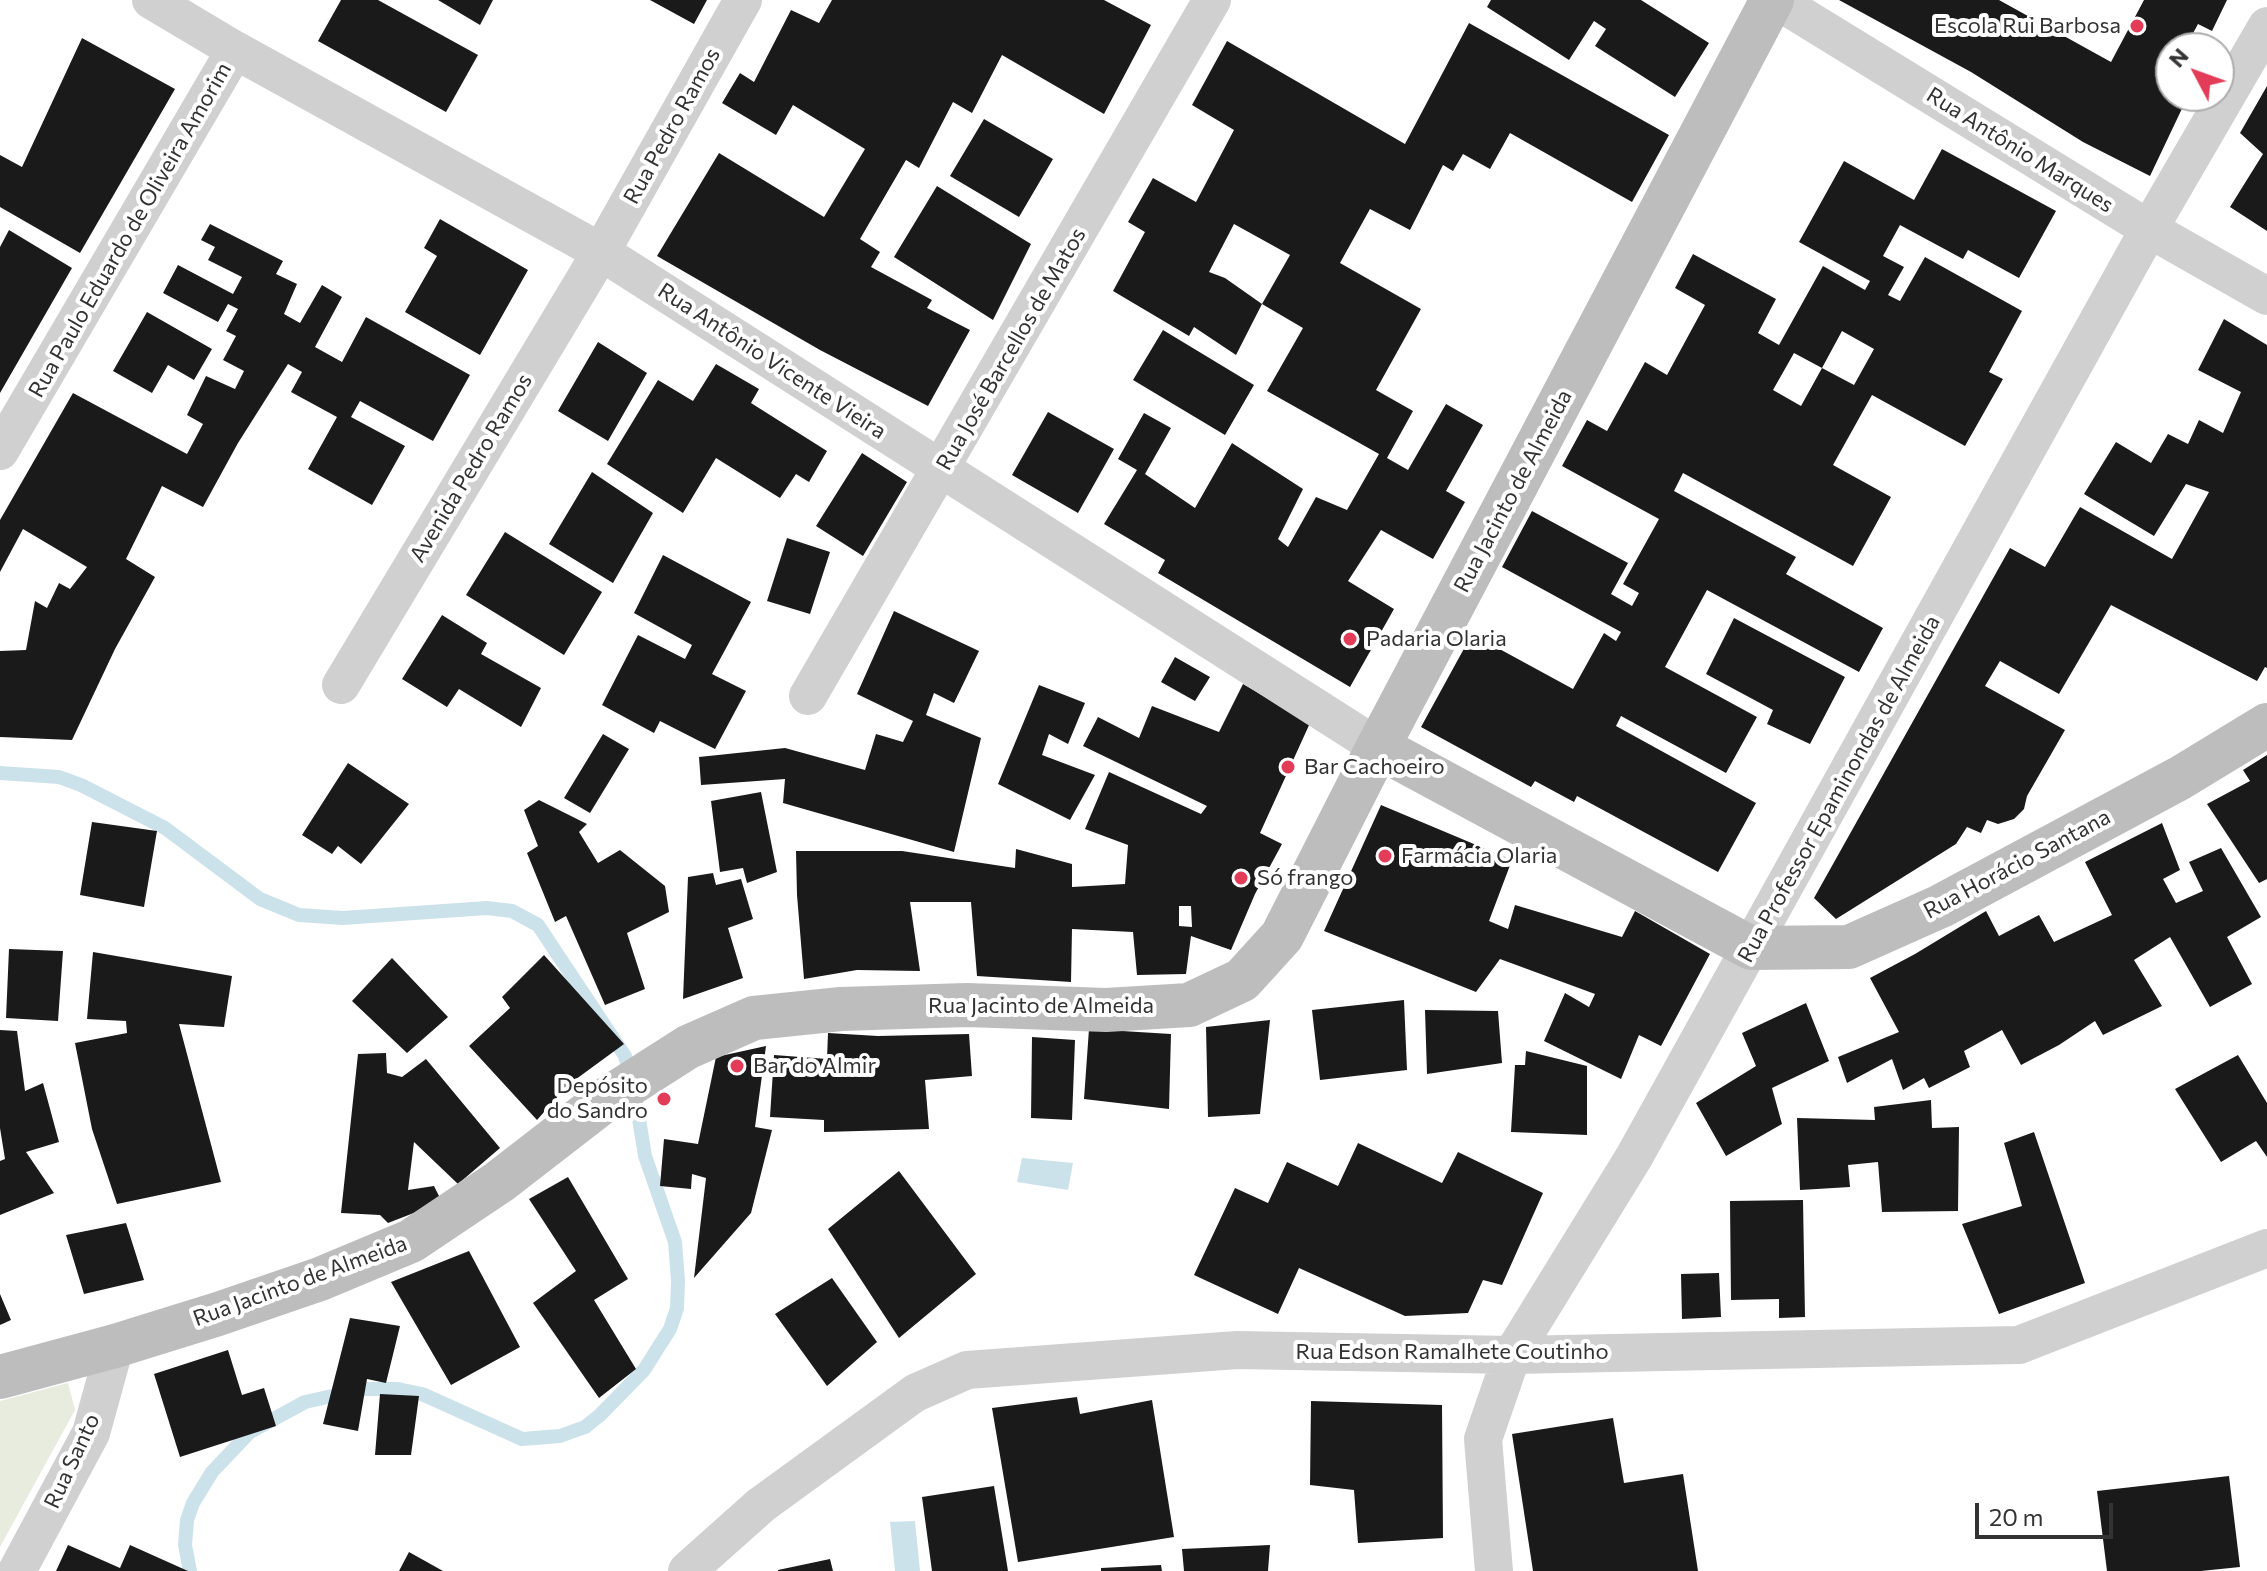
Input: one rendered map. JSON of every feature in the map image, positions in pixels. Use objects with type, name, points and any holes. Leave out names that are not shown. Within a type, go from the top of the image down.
[{"type":"street","name":"Rua Antônio Vicente Vieira","points":[[151,0],[235,50],[601,252],[1378,747]]},
{"type":"street","name":"Rua Pedro Ramos","points":[[601,252],[743,0]]},
{"type":"street","name":"Rua José Barcellos de Matos","points":[[808,696],[1212,0]]},
{"type":"street","name":"Rua Antônio Marques","points":[[1774,0],[2149,229],[2267,296]]},
{"type":"street","name":"Rua Jacinto de Almeida","points":[[0,1377],[115,1346],[320,1279],[411,1241],[499,1182],[605,1100],[688,1047],[754,1018],[841,1009],[967,1005],[1106,1010],[1189,1005],[1242,980],[1282,936],[1378,747],[1774,0]]},
{"type":"street","name":"Rua Professor Epaminondas de Almeida","points":[[1494,1571],[1483,1439],[1512,1355],[1634,1157],[2149,229],[2267,26]]},
{"type":"street","name":"Rua Paulo Eduardo de Oliveira Amorim","points":[[0,451],[235,50]]},
{"type":"street","name":"Avenida Pedro Ramos","points":[[341,685],[601,252]]},
{"type":"street","name":"Rua Horácio Santana","points":[[1751,948],[1849,947],[1955,898],[2180,778],[2267,725]]},
{"type":"street","points":[[1378,747],[1751,948]]},
{"type":"street","name":"Rua Edson Ramalhete Coutinho","points":[[687,1571],[761,1505],[915,1393],[967,1370],[1237,1350],[1512,1355],[2019,1345],[2267,1248]]},
{"type":"street","name":"Rua Santo","points":[[17,1571],[91,1433],[115,1346]]},
{"type":"shaded area","points":[[68,1383],[75,1410],[0,1547],[0,1401]]},
{"type":"water","points":[[1022,1158],[1073,1163],[1068,1190],[1017,1182]]},
{"type":"water","points":[[915,1521],[920,1571],[895,1571],[890,1522]]},
{"type":"building","points":[[341,0],[378,0],[478,55],[446,112],[318,41]]},
{"type":"building","points":[[438,0],[493,0],[480,25]]},
{"type":"building","points":[[650,0],[707,0],[694,24]]},
{"type":"building","points":[[832,0],[1104,0],[1151,25],[1104,114],[1002,55],[972,113],[953,102],[919,168],[906,160],[860,239],[880,252],[871,267],[932,300],[927,308],[970,330],[928,406],[820,350],[657,256],[719,153],[824,217],[865,149],[793,105],[776,135],[722,103],[740,73],[754,82],[791,10],[819,23]]},
{"type":"building","points":[[1491,0],[1641,0],[1709,43],[1675,97],[1595,46],[1606,29],[1594,21],[1569,60],[1487,7]]},
{"type":"building","points":[[1839,0],[1999,0],[2111,62],[2144,0],[2227,0],[2212,31],[2198,24],[2194,32],[2155,32],[2155,112],[2180,112],[2150,176],[2083,142],[1971,72]]},
{"type":"building","points":[[1469,23],[1669,135],[1632,202],[1510,133],[1490,169],[1463,154],[1453,171],[1443,165],[1410,230],[1370,209],[1340,263],[1421,309],[1376,390],[1413,411],[1387,458],[1408,470],[1446,404],[1483,425],[1446,491],[1465,502],[1433,559],[1381,530],[1348,581],[1394,609],[1350,687],[1158,573],[1165,560],[1104,524],[1137,470],[1118,459],[1144,413],[1171,428],[1145,474],[1195,508],[1232,443],[1303,489],[1278,539],[1288,547],[1316,497],[1347,510],[1379,454],[1267,391],[1303,328],[1262,304],[1236,355],[1194,327],[1189,336],[1113,291],[1145,232],[1128,222],[1153,178],[1196,202],[1234,130],[1192,105],[1227,41],[1405,144]],"holes":[[[1234,224],[1290,255],[1262,304],[1225,278],[1209,272]]]},
{"type":"building","points":[[82,38],[175,89],[80,253],[0,207],[0,155],[22,167]]},
{"type":"building","points":[[2267,86],[2267,231],[2230,207],[2263,154],[2240,133]]},
{"type":"building","points":[[984,119],[1053,159],[1019,217],[950,176]]},
{"type":"building","points":[[1942,149],[2056,211],[2019,278],[1968,250],[1963,259],[1900,225],[1883,256],[1904,267],[1888,295],[1900,301],[1925,257],[2022,311],[1989,372],[2003,379],[1965,446],[1872,395],[1833,465],[1891,497],[1853,566],[1683,473],[1674,491],[1796,557],[1786,574],[1883,628],[1859,672],[1707,590],[1665,667],[1757,717],[1726,773],[1621,716],[1616,726],[1756,803],[1718,872],[1577,796],[1574,802],[1535,781],[1531,787],[1421,727],[1472,634],[1573,689],[1604,633],[1616,641],[1621,632],[1502,567],[1532,511],[1628,563],[1611,594],[1632,606],[1639,593],[1623,584],[1659,519],[1562,466],[1587,420],[1607,431],[1645,362],[1667,375],[1705,305],[1675,288],[1693,254],[1776,299],[1758,333],[1779,345],[1823,266],[1865,290],[1870,281],[1799,242],[1844,161],[1914,200]],"holes":[[[1842,331],[1874,349],[1854,385],[1822,368]],[[1794,353],[1822,368],[1801,406],[1773,390]]]},
{"type":"building","points":[[937,186],[1031,244],[993,320],[894,257]]},
{"type":"building","points":[[440,219],[528,270],[480,355],[405,312],[437,256],[424,248]]},
{"type":"building","points":[[210,224],[283,261],[276,274],[297,284],[284,314],[300,323],[322,285],[342,297],[315,347],[342,362],[366,317],[470,375],[433,441],[360,401],[351,417],[405,446],[372,505],[308,469],[337,417],[291,392],[302,372],[288,364],[238,443],[203,507],[162,486],[126,559],[155,577],[115,649],[72,740],[0,737],[0,651],[26,650],[35,601],[47,608],[59,583],[70,589],[87,567],[23,529],[0,572],[0,520],[73,393],[187,454],[203,424],[187,415],[206,376],[235,389],[244,371],[223,360],[236,336],[226,331],[238,309],[228,304],[218,322],[163,293],[178,265],[233,294],[242,277],[208,260],[215,247],[201,240]]},
{"type":"building","points":[[9,230],[72,268],[0,393],[0,247]]},
{"type":"building","points":[[147,312],[212,349],[194,380],[168,365],[152,393],[113,371]]},
{"type":"building","points":[[2224,319],[2267,345],[2267,668],[2257,681],[2111,605],[2059,694],[2000,661],[1985,686],[2065,730],[2027,796],[2024,809],[2014,819],[1998,824],[1987,820],[1981,833],[1967,827],[1956,844],[1836,919],[1814,898],[2010,548],[2045,567],[2080,507],[2172,559],[2209,492],[2186,484],[2154,536],[2084,494],[2116,442],[2151,463],[2168,434],[2188,444],[2199,420],[2223,433],[2241,392],[2198,370]]},
{"type":"building","points":[[1163,330],[1254,385],[1225,435],[1133,380]]},
{"type":"building","points":[[598,342],[647,373],[608,441],[558,411]]},
{"type":"building","points":[[716,364],[759,389],[751,403],[827,451],[809,482],[796,474],[780,498],[716,458],[683,513],[607,464],[658,380],[693,401]]},
{"type":"building","points":[[1048,412],[1114,449],[1078,513],[1012,475]]},
{"type":"building","points":[[862,453],[907,482],[863,556],[816,526]]},
{"type":"building","points":[[592,472],[653,513],[613,583],[549,544]]},
{"type":"building","points":[[505,532],[602,592],[564,655],[466,595]]},
{"type":"building","points":[[787,538],[830,552],[810,614],[767,601]]},
{"type":"building","points":[[663,555],[751,602],[712,674],[746,691],[715,749],[660,721],[654,733],[602,705],[638,635],[685,659],[692,645],[634,613]]},
{"type":"building","points":[[894,611],[979,651],[954,703],[934,693],[926,715],[981,738],[954,852],[783,803],[785,779],[701,785],[699,757],[785,748],[865,770],[876,734],[903,742],[913,721],[857,694]]},
{"type":"building","points":[[442,615],[487,643],[481,654],[541,688],[521,727],[459,689],[447,707],[402,679]]},
{"type":"building","points":[[1734,618],[1845,677],[1810,744],[1767,724],[1773,710],[1706,674]]},
{"type":"building","points":[[1175,657],[1210,677],[1195,701],[1161,682]]},
{"type":"building","points":[[1243,684],[1310,723],[1260,833],[1282,844],[1255,894],[1231,950],[1191,936],[1186,974],[1137,975],[1133,932],[1072,929],[1071,982],[977,976],[971,902],[910,902],[920,971],[857,970],[804,979],[796,851],[902,851],[1015,868],[1016,849],[1072,864],[1072,887],[1125,884],[1128,845],[1085,829],[1109,772],[1201,814],[1207,806],[1083,746],[1098,717],[1139,738],[1152,706],[1219,732]],"holes":[[[1179,906],[1191,906],[1192,927],[1179,926]]]},
{"type":"building","points":[[1039,685],[1085,703],[1068,744],[1049,734],[1042,755],[1095,775],[1070,820],[998,784]]},
{"type":"building","points":[[603,734],[629,749],[590,813],[564,798]]},
{"type":"building","points":[[2267,755],[2267,879],[2259,883],[2207,804],[2250,781],[2243,770]]},
{"type":"building","points":[[348,763],[409,804],[361,864],[338,846],[332,854],[302,835]]},
{"type":"building","points":[[761,792],[777,872],[747,883],[743,868],[720,872],[711,801]]},
{"type":"building","points":[[539,800],[587,824],[579,832],[598,863],[620,850],[665,886],[669,912],[627,933],[645,989],[605,1005],[566,916],[555,922],[527,853],[538,846],[524,810]]},
{"type":"building","points":[[1381,805],[1512,860],[1489,921],[1508,929],[1515,905],[1622,937],[1635,911],[1710,954],[1661,1046],[1639,1035],[1621,1079],[1544,1041],[1565,993],[1589,1007],[1595,994],[1500,959],[1476,992],[1324,931]]},
{"type":"building","points":[[92,822],[157,831],[144,907],[80,895]]},
{"type":"building","points":[[2162,823],[2180,870],[2163,879],[2176,903],[2203,891],[2189,862],[2221,848],[2261,917],[2227,937],[2252,984],[2210,1007],[2170,937],[2134,960],[2162,1006],[2103,1035],[2095,1021],[2021,1065],[2002,1030],[1964,1051],[1970,1067],[1929,1088],[1924,1078],[1903,1090],[1892,1059],[1847,1083],[1838,1057],[1899,1032],[1870,978],[1986,911],[1999,936],[2039,915],[2054,942],[2112,915],[2085,862]]},
{"type":"building","points":[[713,873],[716,885],[741,879],[753,919],[728,928],[743,978],[683,999],[688,877]]},
{"type":"building","points":[[9,949],[63,951],[58,1021],[6,1018]]},
{"type":"building","points":[[93,952],[232,976],[224,1027],[179,1024],[221,1182],[117,1204],[92,1129],[75,1043],[127,1033],[126,1021],[87,1019]]},
{"type":"building","points":[[544,955],[624,1044],[568,1085],[537,1120],[469,1046],[510,1008],[502,997]]},
{"type":"building","points":[[392,958],[448,1017],[407,1053],[352,1001]]},
{"type":"building","points":[[1404,1000],[1407,1070],[1320,1080],[1312,1010]]},
{"type":"building","points":[[1806,1003],[1829,1061],[1772,1088],[1782,1124],[1726,1156],[1696,1103],[1756,1066],[1742,1033]]},
{"type":"building","points":[[1425,1010],[1498,1011],[1502,1063],[1427,1074]]},
{"type":"building","points":[[1270,1020],[1260,1114],[1208,1117],[1206,1027]]},
{"type":"building","points":[[1089,1029],[1171,1034],[1169,1109],[1084,1099]]},
{"type":"building","points":[[0,1030],[17,1031],[25,1091],[43,1083],[59,1142],[26,1152],[54,1193],[0,1215],[0,1161],[5,1159],[0,1128]]},
{"type":"building","points":[[828,1033],[878,1036],[969,1034],[972,1076],[925,1080],[929,1129],[824,1132],[824,1120],[770,1117],[774,1055],[827,1059]]},
{"type":"building","points":[[1032,1037],[1075,1040],[1072,1120],[1031,1118]]},
{"type":"building","points":[[766,1046],[755,1127],[772,1130],[751,1213],[694,1278],[706,1178],[692,1174],[691,1189],[660,1186],[664,1139],[698,1144],[716,1057]]},
{"type":"building","points":[[1526,1051],[1587,1066],[1587,1135],[1511,1132],[1515,1065],[1525,1065]]},
{"type":"building","points":[[386,1053],[387,1073],[402,1077],[426,1059],[500,1148],[458,1184],[414,1142],[408,1190],[434,1186],[442,1202],[388,1223],[380,1215],[341,1213],[358,1054]]},
{"type":"building","points":[[2238,1055],[2267,1103],[2267,1157],[2256,1141],[2221,1162],[2175,1089]]},
{"type":"building","points":[[1931,1100],[1932,1128],[1959,1127],[1958,1211],[1882,1212],[1878,1162],[1848,1165],[1850,1187],[1800,1190],[1797,1118],[1875,1120],[1874,1107]]},
{"type":"building","points":[[2034,1132],[2085,1283],[1999,1314],[1962,1224],[2022,1206],[2004,1143]]},
{"type":"building","points":[[1358,1143],[1442,1183],[1458,1152],[1543,1193],[1502,1285],[1483,1280],[1468,1313],[1405,1316],[1299,1268],[1278,1314],[1194,1275],[1235,1188],[1268,1203],[1287,1162],[1338,1186]]},
{"type":"building","points":[[899,1171],[976,1274],[899,1338],[828,1229]]},
{"type":"building","points":[[568,1177],[628,1279],[594,1300],[636,1369],[599,1398],[533,1303],[576,1271],[529,1199]]},
{"type":"building","points":[[1803,1200],[1805,1317],[1779,1318],[1779,1299],[1731,1300],[1730,1201]]},
{"type":"building","points":[[126,1223],[144,1280],[84,1294],[66,1235]]},
{"type":"building","points":[[469,1251],[520,1347],[451,1385],[391,1282]]},
{"type":"building","points":[[1719,1273],[1721,1317],[1682,1319],[1681,1274]]},
{"type":"building","points":[[832,1278],[877,1342],[827,1386],[775,1314]]},
{"type":"building","points":[[0,1294],[11,1320],[0,1325]]},
{"type":"building","points":[[350,1318],[400,1326],[386,1383],[367,1379],[358,1431],[323,1424]]},
{"type":"building","points":[[228,1350],[242,1395],[264,1388],[276,1426],[180,1457],[154,1374]]},
{"type":"building","points":[[380,1394],[419,1396],[411,1455],[375,1455]]},
{"type":"building","points":[[1077,1397],[1080,1414],[1152,1400],[1174,1537],[1018,1562],[992,1408]]},
{"type":"building","points":[[1311,1401],[1442,1405],[1443,1538],[1358,1543],[1354,1490],[1310,1485]]},
{"type":"building","points":[[1613,1418],[1624,1483],[1683,1474],[1698,1571],[1533,1571],[1512,1434]]},
{"type":"building","points":[[2229,1476],[2240,1567],[2201,1571],[2107,1571],[2097,1491]]},
{"type":"building","points":[[994,1486],[1008,1571],[932,1571],[922,1497]]},
{"type":"building","points":[[68,1545],[120,1568],[130,1545],[188,1571],[56,1571]]},
{"type":"building","points":[[1270,1545],[1268,1571],[1184,1571],[1182,1549]]},
{"type":"building","points":[[409,1552],[443,1571],[399,1571]]},
{"type":"building","points":[[830,1559],[833,1571],[778,1571],[778,1570]]},
{"type":"building","points":[[1161,1565],[1162,1571],[1101,1571],[1101,1568]]},
{"type":"waterway","points":[[0,773],[59,777],[81,785],[165,828],[260,899],[299,915],[343,918],[487,908],[512,911],[538,925],[625,1056],[634,1088],[645,1156],[675,1242],[677,1308],[670,1329],[644,1370],[585,1427],[560,1436],[522,1439],[422,1394],[398,1389],[364,1389],[305,1402],[250,1432],[212,1472],[193,1503],[187,1520],[185,1545],[190,1571]]},
{"type":"place","name":"Escola Rui Barbosa","points":[[2137,26]]},
{"type":"place","name":"Padaria Olaria","points":[[1350,639]]},
{"type":"place","name":"Bar Cachoeiro","points":[[1288,767]]},
{"type":"place","name":"Farmácia Olaria","points":[[1385,856]]},
{"type":"place","name":"Só frango","points":[[1241,878]]},
{"type":"place","name":"Bar do Almir","points":[[737,1066]]},
{"type":"place","name":"Depósito do Sandro","points":[[664,1099]]}]
